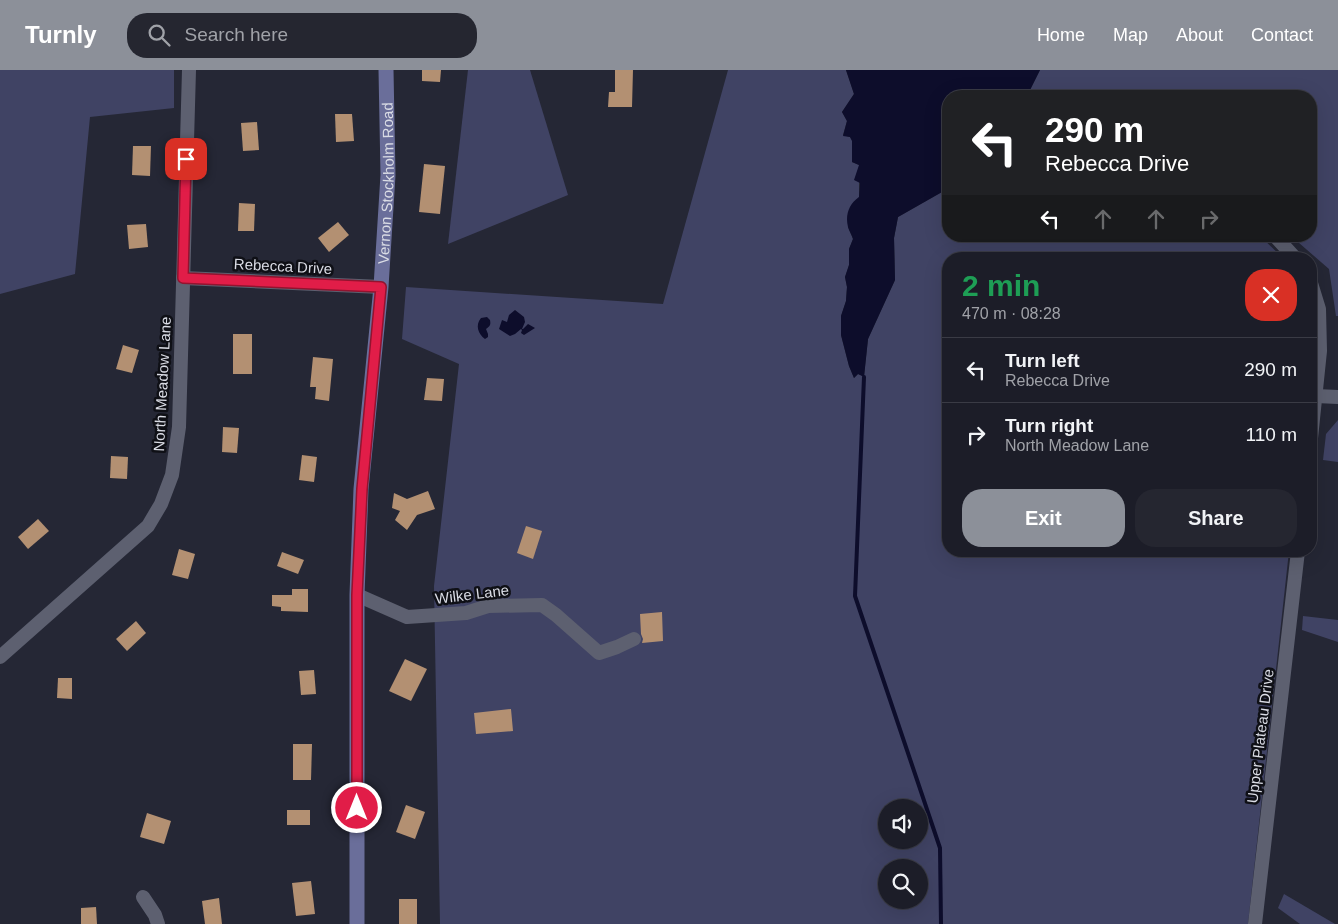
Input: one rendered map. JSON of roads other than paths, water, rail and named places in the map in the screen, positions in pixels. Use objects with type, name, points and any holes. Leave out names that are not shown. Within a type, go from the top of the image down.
[{"type":"main road","name":"Vernon Stockholm Road","points":[[357,924],[357,595],[362,489],[381,287],[388,175],[386,70]]},
{"type":"street","name":"North Meadow Lane","points":[[0,657],[148,526],[162,504],[172,475],[179,427],[189,70]]},
{"type":"street","points":[[1280,242],[1290,252]]},
{"type":"street","name":"Rebecca Drive","points":[[183,278],[381,287]]},
{"type":"street","points":[[1317,302],[1319,309],[1320,351],[1317,385]]},
{"type":"street","points":[[1317,396],[1338,397]]},
{"type":"street","name":"Upper Plateau Drive","points":[[1255,924],[1297,557]]},
{"type":"street","name":"Wilke Lane","points":[[357,595],[407,618],[466,613],[488,606],[542,605],[599,653],[617,647],[634,638]]},
{"type":"street","points":[[143,897],[155,915],[158,924]]},
{"type":"waterway","points":[[864,377],[855,596],[940,848],[941,924]]}]
